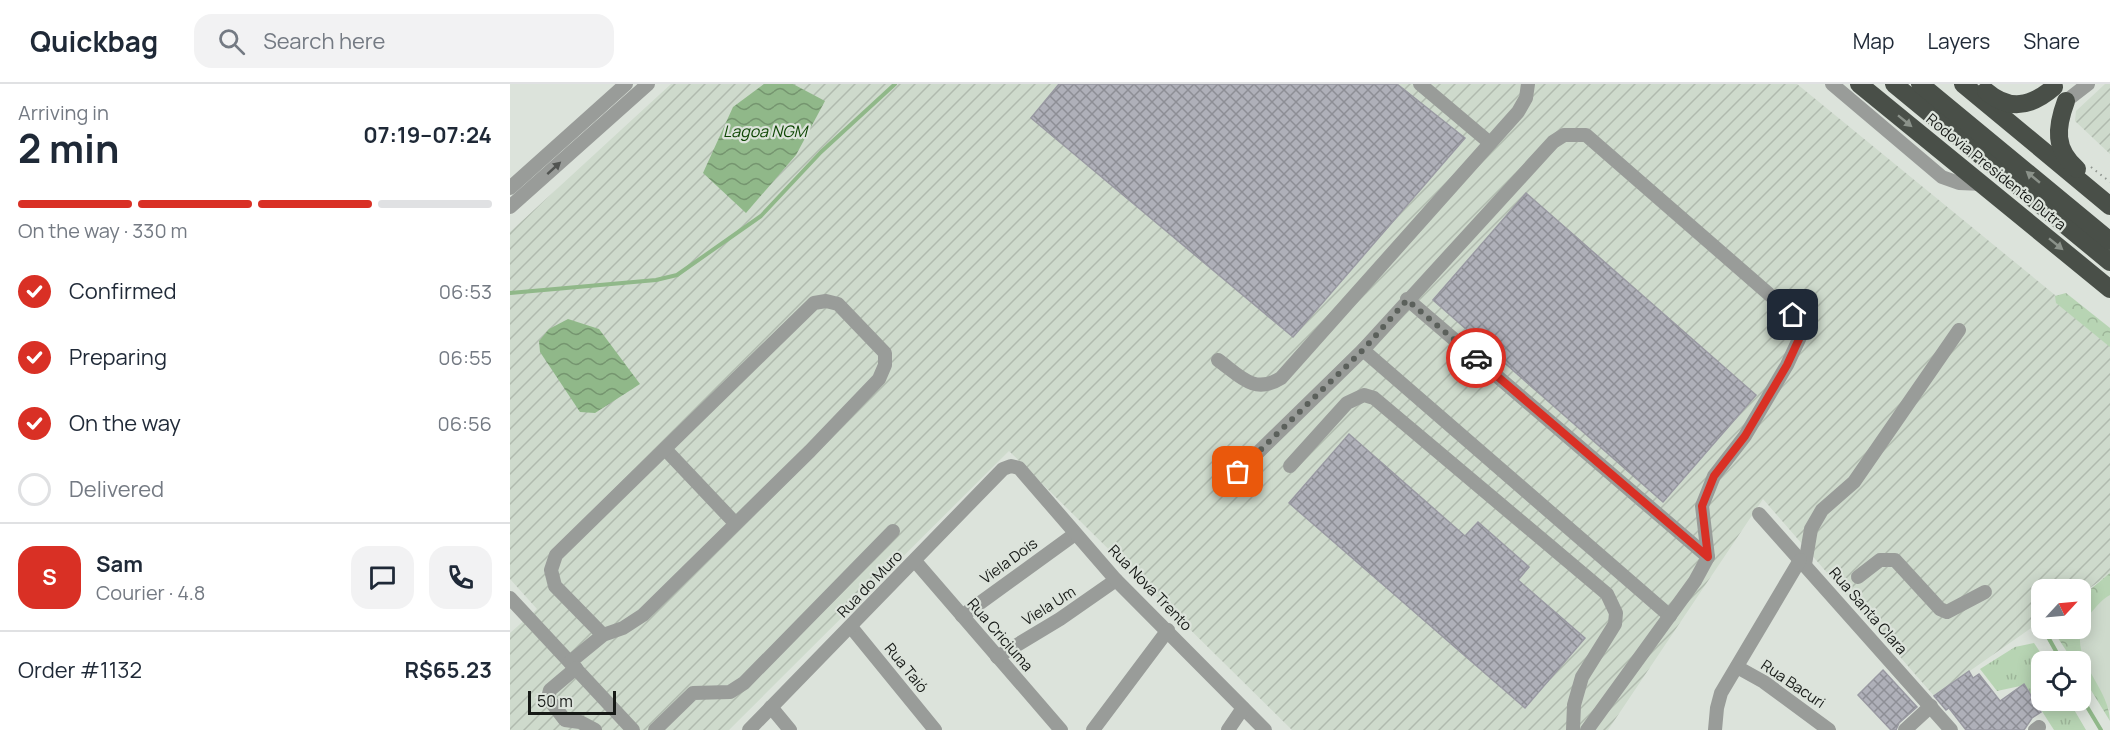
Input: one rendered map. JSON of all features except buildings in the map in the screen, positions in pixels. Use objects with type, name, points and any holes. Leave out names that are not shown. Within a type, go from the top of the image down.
[{"type":"highway","name":"Rodovia Presidente Dutra","points":[[1859,84],[2110,289]]},
{"type":"highway","name":"Rodovia Presidente Dutra","points":[[1894,84],[2110,262]]},
{"type":"highway","name":"Rodovia Presidente Dutra","points":[[1920,84],[2110,241]]},
{"type":"highway","points":[[1963,84],[2110,206]]},
{"type":"highway","points":[[1978,84],[2000,102],[2014,105],[2044,96],[2056,86]]},
{"type":"highway","points":[[2067,101],[2059,127],[2064,158],[2110,197]]},
{"type":"street","points":[[510,188],[626,84]]},
{"type":"street","points":[[510,207],[648,84]]},
{"type":"street","points":[[1420,84],[1490,143]]},
{"type":"street","points":[[1218,360],[1253,385],[1264,386],[1281,378],[1518,112],[1526,98],[1528,84]]},
{"type":"street","points":[[1832,84],[1942,177],[1959,183],[1983,184]]},
{"type":"street","points":[[2067,101],[2088,84]]},
{"type":"street","points":[[1238,472],[1363,350],[1553,142],[1564,135],[1586,135],[1793,315],[1798,324],[1800,337],[1787,365],[1745,436],[1714,476],[1702,506],[1708,557],[1695,581],[1587,730]]},
{"type":"street","points":[[1407,300],[1708,557]]},
{"type":"street","points":[[595,730],[580,722],[565,720],[548,698],[550,690],[603,635],[623,628],[643,615],[810,451],[879,379],[885,365],[885,353],[838,304],[826,301],[814,303],[556,555],[551,570],[555,586],[603,635]]},
{"type":"street","points":[[1715,730],[1721,693],[1802,562],[1811,529],[1822,510],[1854,482],[1959,330]]},
{"type":"street","points":[[1363,350],[1670,616]]},
{"type":"street","points":[[1290,466],[1347,403],[1365,395],[1374,398],[1607,594],[1616,613],[1615,624],[1582,677],[1574,705],[1574,730]]},
{"type":"street","points":[[665,449],[735,523]]},
{"type":"street","name":"Rua Nova Trento","points":[[1015,466],[1116,580],[1265,730]]},
{"type":"street","name":"Rua do Muro","points":[[749,730],[1003,469],[1015,466]]},
{"type":"street","name":"Rua Santa Clara","points":[[1760,514],[1951,730]]},
{"type":"street","points":[[655,730],[693,693],[730,692],[744,684],[893,531]]},
{"type":"street","name":"Viela Dois","points":[[962,616],[1075,534]]},
{"type":"street","points":[[1858,578],[1880,560],[1895,560],[1940,609],[1947,612],[1985,592]]},
{"type":"street","name":"Rua Criciuma","points":[[915,561],[1061,730]]},
{"type":"street","name":"Viela Um","points":[[997,657],[1060,619],[1116,580]]},
{"type":"street","points":[[510,598],[633,730]]},
{"type":"street","name":"Rua Taió","points":[[851,627],[935,730]]},
{"type":"street","points":[[1093,730],[1168,630]]},
{"type":"street","name":"Rua Bacuri","points":[[1737,667],[1764,682],[1829,730]]},
{"type":"street","points":[[1905,730],[1930,706]]},
{"type":"street","points":[[771,707],[790,730]]},
{"type":"street","points":[[1228,730],[1243,708]]},
{"type":"path","points":[[2088,164],[2110,182]]},
{"type":"shaded area","points":[[671,84],[1797,84],[2110,340],[2110,574],[2091,587],[2091,579],[2031,579],[2031,628],[1934,696],[1763,499],[1608,730],[1292,730],[1009,451],[729,730],[510,730],[510,633],[537,609],[510,579],[510,232]]},
{"type":"shaded area","points":[[2105,84],[2110,84],[2110,154],[2075,121],[2076,111]]},
{"type":"shaded area","points":[[2110,582],[2110,711],[2091,682],[2091,651],[2071,651],[2063,639],[2091,639],[2091,594]]},
{"type":"green space","points":[[2066,293],[2110,328],[2110,347],[2056,303],[2055,296]]},
{"type":"green space","points":[[2110,573],[2110,595],[2091,613],[2091,589]]},
{"type":"green space","points":[[2059,639],[2080,639],[2082,651],[2066,651]]},
{"type":"green space","points":[[2034,643],[2039,651],[2031,651],[2031,694],[2025,685],[1997,691],[1980,669],[2015,647]]},
{"type":"green space","points":[[2091,673],[2103,694],[2110,721],[2091,690]]},
{"type":"green space","points":[[2042,711],[2075,711],[2086,730],[2054,730]]},
{"type":"water","name":"Lagoa NGM","points":[[764,84],[793,84],[825,101],[796,155],[746,213],[703,173],[733,107]]},
{"type":"water","points":[[568,319],[599,329],[640,384],[595,413],[580,412],[540,352],[539,341],[549,329]]},
{"type":"waterway","points":[[510,293],[656,280],[677,275],[761,216],[821,152],[895,84]]},
{"type":"waterway","points":[[2049,639],[2056,651]]},
{"type":"waterway","points":[[2090,711],[2101,730]]},
{"type":"way so far","points":[[1238,472],[1363,350],[1407,300],[1476,358]]},
{"type":"route","points":[[1476,358],[1708,557],[1703,532],[1702,506],[1714,476],[1745,436],[1787,365],[1800,337],[1798,324],[1793,315]]}]
